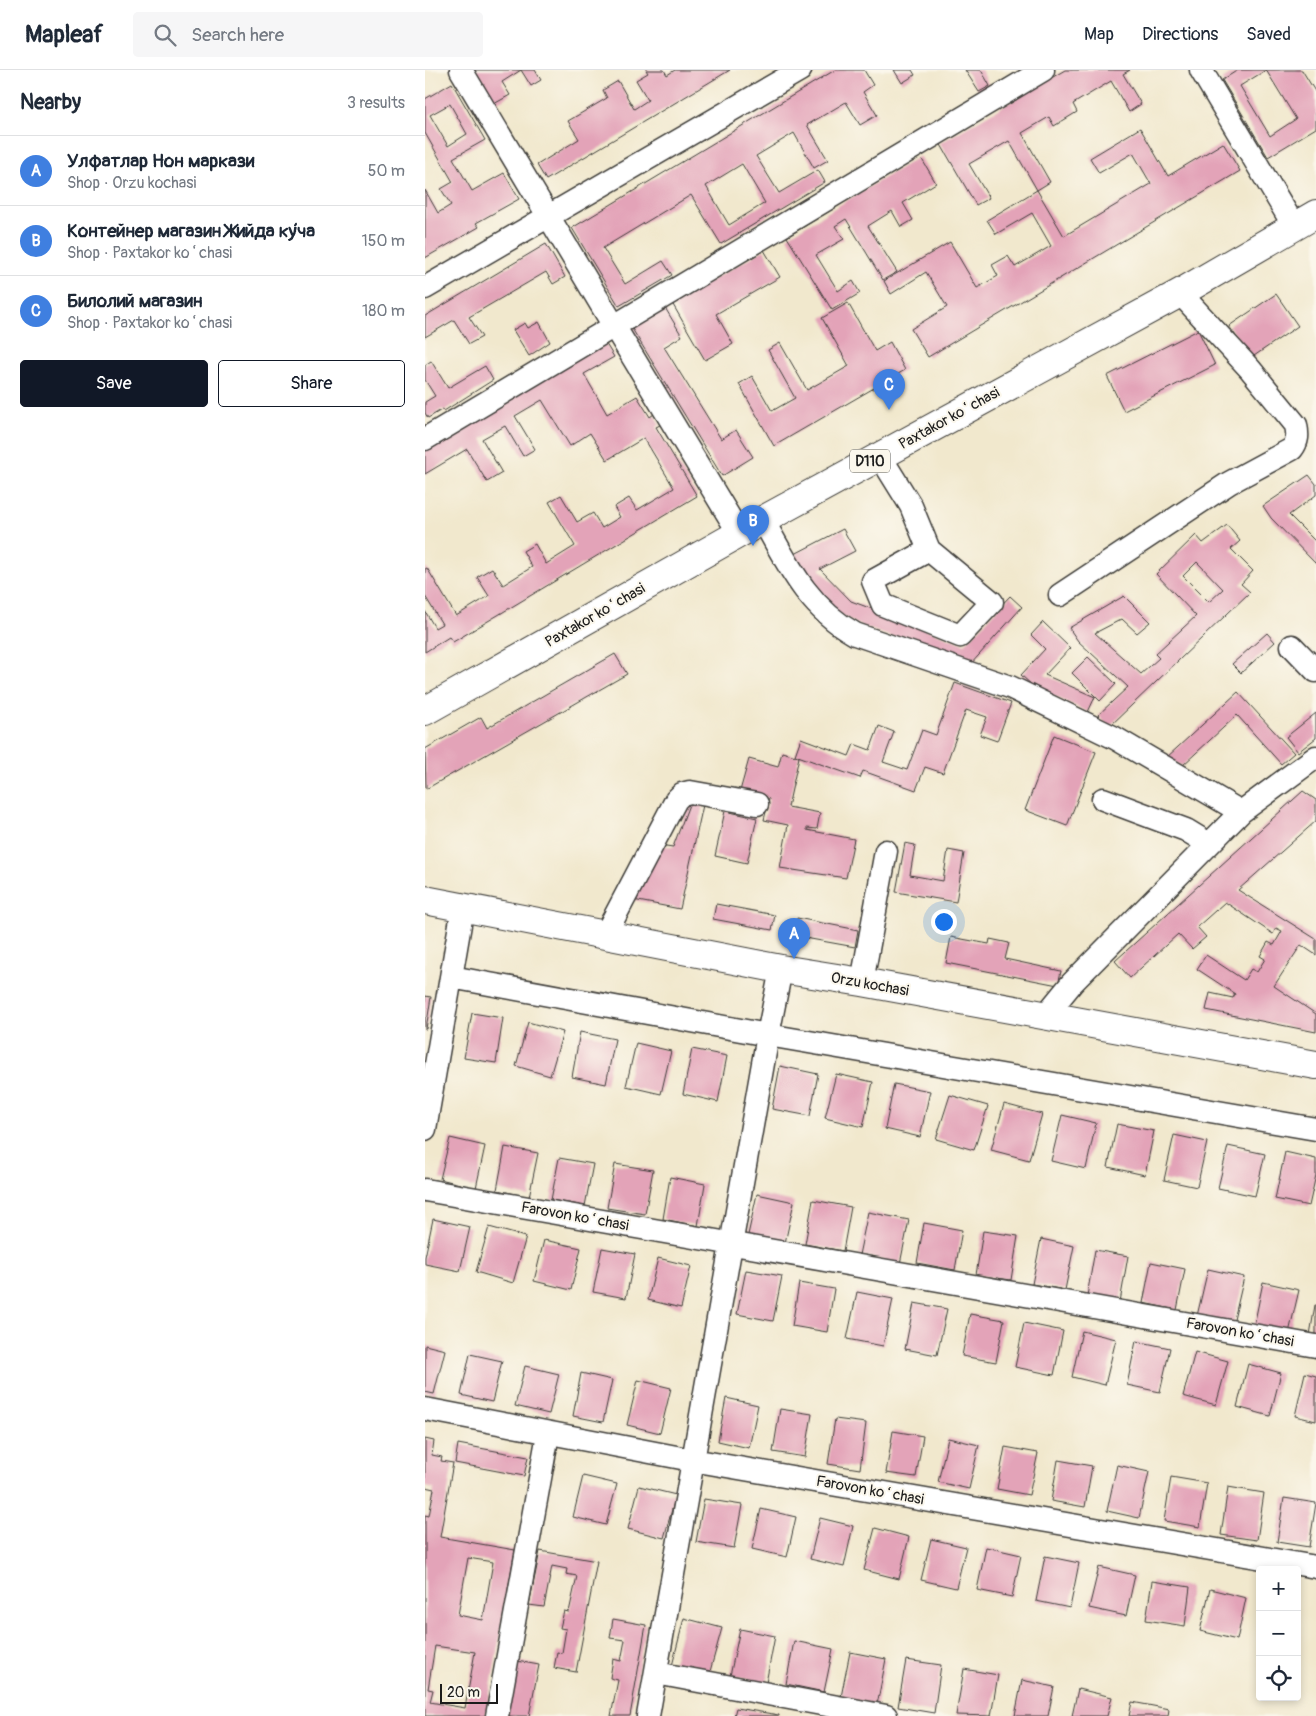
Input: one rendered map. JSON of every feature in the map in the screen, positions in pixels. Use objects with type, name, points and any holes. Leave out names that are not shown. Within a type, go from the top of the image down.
[{"type":"main road","name":"Paxtakor koʻchasi","points":[[425,711],[739,533],[1180,293],[1305,220]]},
{"type":"main road","name":"Orzu kochasi","points":[[425,900],[781,969],[863,982],[1316,1065]]},
{"type":"street","points":[[461,70],[739,533]]},
{"type":"street","points":[[425,288],[800,70]]},
{"type":"street","points":[[425,439],[1043,70]]},
{"type":"street","points":[[1201,70],[1305,220]]},
{"type":"street","points":[[1060,595],[1229,483],[1291,449],[1306,445],[1298,435],[1296,425],[1250,369],[1180,293]]},
{"type":"street","points":[[880,456],[911,506],[929,550],[992,602],[960,636],[883,606],[873,581],[929,550]]},
{"type":"street","points":[[763,520],[790,568],[813,601],[843,627],[864,637],[1011,687],[1115,738],[1241,812]]},
{"type":"street","points":[[1293,646],[1316,671]]},
{"type":"street","points":[[1045,1016],[1073,983],[1241,812],[1311,768]]},
{"type":"street","points":[[605,935],[676,800],[681,794],[690,792],[757,804]]},
{"type":"street","points":[[1103,799],[1186,830],[1209,844]]},
{"type":"street","points":[[863,982],[886,851]]},
{"type":"street","points":[[425,1130],[463,907]]},
{"type":"street","points":[[648,1716],[692,1460],[781,969]]},
{"type":"street","points":[[451,977],[768,1035],[1316,1129]]},
{"type":"street","name":"Farovon koʻchasi","points":[[425,1190],[1316,1346]]},
{"type":"street","name":"Farovon koʻchasi","points":[[425,1409],[692,1460],[1316,1567]]},
{"type":"street","points":[[497,1716],[548,1434]]},
{"type":"street","points":[[656,1673],[887,1716]]},
{"type":"building","points":[[469,70],[521,70],[502,82],[510,95],[492,105]]},
{"type":"building","points":[[521,70],[535,70],[541,80],[531,86]]},
{"type":"building","points":[[646,70],[664,70],[667,75],[675,70],[730,70],[546,180],[537,165],[579,139],[568,121],[607,98],[603,90],[618,81],[634,109],[648,100],[636,80],[648,73]]},
{"type":"building","points":[[835,70],[864,70],[873,85],[863,92],[877,115],[860,125],[846,102],[807,125],[828,160],[814,168],[794,133],[756,156],[779,193],[818,170],[825,182],[721,244],[691,195],[603,248],[625,284],[663,261],[672,275],[619,306],[572,228]],"holes":[[[742,164],[765,203],[729,225],[706,186]]]},
{"type":"building","points":[[894,70],[912,70],[915,75],[902,83]]},
{"type":"building","points":[[965,70],[981,70],[990,86],[979,92]]},
{"type":"building","points":[[1065,70],[1130,70],[1123,74],[1141,104],[1129,112],[1111,81],[1073,104],[1077,112],[1054,126],[1049,117],[1022,133],[1050,182],[1037,190],[1009,141],[969,164],[989,198],[976,205],[940,143]]},
{"type":"building","points":[[1238,70],[1266,70],[1302,70],[1316,93],[1316,128],[1268,157],[1222,80]],"holes":[[[1266,70],[1296,119],[1270,136],[1240,86]]]},
{"type":"building","points":[[452,83],[485,140],[453,158],[472,191],[504,173],[519,199],[476,223],[479,227],[425,258],[425,190],[438,213],[451,205],[441,189],[453,182],[425,133],[425,99]],"holes":[[[450,104],[467,134],[448,146],[430,115]]]},
{"type":"building","points":[[1140,128],[1168,176],[1223,143],[1240,171],[928,357],[911,329],[947,307],[926,272],[891,294],[884,281],[950,242],[977,288],[998,276],[992,265],[1008,256],[1015,267],[1051,246],[1032,213],[996,234],[987,220],[1037,190],[1064,236],[1151,184],[1133,153],[1099,173],[1090,158]]},
{"type":"building","points":[[920,156],[936,183],[903,203],[913,220],[901,227],[892,211],[868,226],[897,272],[883,280],[846,219],[835,226],[844,239],[816,255],[838,291],[853,281],[860,293],[832,310],[787,237]]},
{"type":"building","points":[[546,244],[565,277],[553,284],[546,272],[469,317],[482,337],[469,344],[454,320],[425,337],[425,316]]},
{"type":"building","points":[[764,250],[780,277],[716,314],[733,344],[705,360],[672,303]]},
{"type":"building","points":[[1276,294],[1298,326],[1251,358],[1229,326]]},
{"type":"building","points":[[848,303],[875,351],[890,342],[905,370],[774,446],[739,384],[752,376],[772,411],[795,398],[768,350],[780,343],[807,390],[849,366],[822,318]]},
{"type":"building","points":[[664,306],[682,336],[664,347],[721,439],[736,430],[753,457],[722,476],[631,327]]},
{"type":"building","points":[[539,322],[550,342],[529,356],[513,330],[525,323],[528,328]]},
{"type":"building","points":[[1198,330],[1215,365],[1124,411],[1107,376]]},
{"type":"building","points":[[604,341],[614,357],[584,374],[607,414],[637,396],[650,417],[654,414],[660,425],[656,427],[697,496],[453,642],[449,637],[425,652],[425,611],[435,628],[442,624],[425,596],[425,569],[427,568],[456,616],[489,596],[477,577],[492,568],[503,585],[532,567],[523,551],[535,544],[546,564],[575,546],[549,502],[561,495],[577,522],[593,513],[602,528],[620,517],[614,507],[629,498],[637,510],[674,488],[644,438],[607,460],[590,433],[570,446],[542,400],[515,416],[535,449],[523,456],[505,426],[482,439],[502,473],[487,482],[467,449],[425,474],[425,449]]},
{"type":"building","points":[[431,361],[448,388],[485,366],[493,380],[444,411],[443,409],[428,418],[425,413],[425,402],[435,396],[425,380],[425,365]]},
{"type":"building","points":[[1309,475],[1316,484],[1316,495],[1289,515],[1316,542],[1316,564],[1271,518],[1263,506]]},
{"type":"building","points":[[1227,525],[1240,541],[1231,549],[1253,571],[1241,584],[1250,592],[1109,727],[1098,715],[1128,687],[1078,641],[1069,628],[1124,596],[1150,622],[1137,633],[1122,619],[1095,633],[1141,674],[1159,658],[1155,654],[1196,616],[1156,574],[1196,535],[1203,543]],"holes":[[[1197,562],[1223,589],[1209,602],[1183,576]]]},
{"type":"building","points":[[843,529],[855,551],[820,569],[851,601],[965,644],[1010,596],[1022,607],[970,665],[861,626],[834,611],[791,556]]},
{"type":"building","points":[[1043,622],[1070,648],[1045,675],[1095,697],[1088,712],[1034,687],[1021,675],[1045,649],[1031,635]]},
{"type":"building","points":[[1267,633],[1275,642],[1241,673],[1232,664]]},
{"type":"building","points":[[615,654],[627,674],[426,789],[425,749],[481,717],[487,728]]},
{"type":"building","points":[[1088,657],[1116,684],[1100,701],[1072,673]]},
{"type":"building","points":[[955,683],[1011,703],[997,741],[980,735],[987,717],[966,710],[943,773],[925,767],[916,790],[863,771],[860,778],[795,755],[801,738],[849,756],[854,744],[870,750],[879,726],[894,732],[883,762],[907,770],[922,730],[936,735]]},
{"type":"building","points":[[1238,692],[1294,753],[1281,764],[1237,715],[1182,766],[1166,758]]},
{"type":"building","points":[[1316,713],[1316,738],[1298,752],[1286,737]]},
{"type":"building","points":[[1054,735],[1096,752],[1067,826],[1025,810]]},
{"type":"building","points":[[782,752],[799,757],[788,807],[820,813],[817,829],[807,828],[807,830],[854,839],[846,878],[780,868],[788,825],[764,820],[769,799],[740,791],[749,759],[778,767]]},
{"type":"building","points":[[1303,791],[1316,800],[1316,821],[1238,890],[1316,939],[1316,955],[1301,945],[1274,986],[1316,1014],[1316,1032],[1206,1010],[1210,993],[1233,998],[1235,994],[1197,969],[1206,955],[1244,980],[1251,969],[1257,972],[1265,959],[1260,956],[1268,942],[1274,945],[1282,931],[1276,928],[1273,934],[1225,902],[1197,927],[1206,937],[1192,949],[1178,934],[1130,978],[1115,961]]},
{"type":"building","points":[[690,802],[703,805],[680,909],[633,900],[659,845],[673,847]]},
{"type":"building","points":[[725,811],[757,818],[747,863],[715,856]]},
{"type":"building","points":[[905,843],[915,845],[910,875],[943,881],[948,850],[964,853],[956,902],[896,892]]},
{"type":"building","points":[[716,904],[775,915],[772,930],[713,919]]},
{"type":"building","points":[[797,918],[858,930],[855,947],[794,936]]},
{"type":"building","points":[[951,937],[989,944],[990,939],[1009,943],[1005,959],[1061,971],[1058,985],[946,963]]},
{"type":"building","points":[[425,996],[431,997],[426,1029],[425,1029]]},
{"type":"building","points":[[472,1013],[503,1018],[496,1063],[464,1058]]},
{"type":"building","points":[[528,1022],[563,1032],[550,1076],[516,1066]]},
{"type":"building","points":[[580,1032],[615,1039],[606,1084],[572,1077]]},
{"type":"building","points":[[636,1043],[671,1051],[661,1094],[626,1086]]},
{"type":"building","points":[[692,1049],[727,1056],[718,1102],[683,1094]]},
{"type":"building","points":[[780,1066],[818,1074],[810,1116],[772,1109]]},
{"type":"building","points":[[836,1074],[873,1082],[863,1127],[825,1118]]},
{"type":"building","points":[[894,1084],[930,1091],[920,1137],[885,1129]]},
{"type":"building","points":[[950,1095],[988,1106],[974,1150],[936,1139]]},
{"type":"building","points":[[1004,1104],[1042,1114],[1029,1160],[991,1150]]},
{"type":"building","points":[[1062,1115],[1096,1123],[1086,1169],[1051,1161]]},
{"type":"building","points":[[1117,1124],[1154,1131],[1145,1175],[1108,1167]]},
{"type":"building","points":[[1174,1135],[1207,1142],[1197,1187],[1164,1180]]},
{"type":"building","points":[[450,1138],[485,1146],[476,1188],[440,1179]]},
{"type":"building","points":[[1228,1146],[1265,1154],[1255,1196],[1218,1188]]},
{"type":"building","points":[[505,1147],[538,1153],[529,1197],[497,1190]]},
{"type":"building","points":[[1285,1152],[1316,1159],[1316,1175],[1309,1206],[1275,1199]]},
{"type":"building","points":[[559,1158],[593,1164],[585,1206],[551,1200]]},
{"type":"building","points":[[615,1164],[653,1170],[645,1214],[607,1208]]},
{"type":"building","points":[[670,1177],[705,1184],[698,1226],[663,1219]]},
{"type":"building","points":[[757,1194],[794,1202],[785,1243],[748,1235]]},
{"type":"building","points":[[813,1200],[851,1207],[843,1251],[805,1244]]},
{"type":"building","points":[[868,1212],[909,1220],[900,1264],[859,1255]]},
{"type":"building","points":[[433,1219],[470,1227],[460,1271],[425,1264]]},
{"type":"building","points":[[924,1223],[962,1230],[955,1270],[917,1263]]},
{"type":"building","points":[[489,1227],[526,1237],[513,1283],[476,1272]]},
{"type":"building","points":[[983,1231],[1018,1236],[1011,1280],[976,1275]]},
{"type":"building","points":[[1041,1239],[1074,1246],[1065,1290],[1032,1284]]},
{"type":"building","points":[[544,1240],[581,1248],[571,1290],[534,1281]]},
{"type":"building","points":[[602,1248],[635,1254],[626,1298],[593,1292]]},
{"type":"building","points":[[1095,1250],[1128,1256],[1120,1302],[1087,1296]]},
{"type":"building","points":[[658,1258],[691,1266],[681,1308],[648,1300]]},
{"type":"building","points":[[1151,1262],[1185,1269],[1177,1310],[1143,1303]]},
{"type":"building","points":[[1208,1269],[1244,1277],[1233,1324],[1197,1316]]},
{"type":"building","points":[[746,1270],[782,1276],[773,1321],[737,1314]]},
{"type":"building","points":[[1263,1282],[1299,1290],[1289,1333],[1254,1326]]},
{"type":"building","points":[[799,1283],[834,1289],[827,1332],[792,1326]]},
{"type":"building","points":[[857,1292],[893,1299],[883,1346],[847,1339]]},
{"type":"building","points":[[914,1303],[947,1309],[937,1355],[905,1349]]},
{"type":"building","points":[[1316,1305],[1316,1336],[1310,1335]]},
{"type":"building","points":[[970,1314],[1004,1320],[996,1362],[962,1356]]},
{"type":"building","points":[[1024,1323],[1063,1331],[1054,1375],[1015,1367]]},
{"type":"building","points":[[1082,1331],[1116,1339],[1105,1385],[1072,1377]]},
{"type":"building","points":[[1136,1341],[1170,1348],[1160,1392],[1127,1385]]},
{"type":"building","points":[[425,1345],[445,1350],[434,1394],[425,1392]]},
{"type":"building","points":[[1195,1352],[1228,1361],[1216,1405],[1183,1396]]},
{"type":"building","points":[[470,1354],[502,1361],[492,1402],[461,1395]]},
{"type":"building","points":[[1248,1364],[1281,1373],[1270,1416],[1237,1407]]},
{"type":"building","points":[[525,1366],[559,1374],[549,1414],[515,1406]]},
{"type":"building","points":[[581,1373],[612,1380],[603,1422],[573,1416]]},
{"type":"building","points":[[1305,1373],[1316,1376],[1316,1421],[1295,1416]]},
{"type":"building","points":[[638,1380],[671,1388],[660,1433],[627,1425]]},
{"type":"building","points":[[726,1398],[758,1405],[749,1448],[718,1441]]},
{"type":"building","points":[[780,1409],[812,1414],[805,1457],[773,1452]]},
{"type":"building","points":[[835,1419],[866,1423],[860,1469],[828,1464]]},
{"type":"building","points":[[893,1431],[923,1436],[916,1477],[886,1473]]},
{"type":"building","points":[[948,1438],[979,1445],[969,1489],[938,1482]]},
{"type":"building","points":[[425,1439],[434,1441],[432,1455],[442,1457],[441,1461],[453,1463],[440,1537],[515,1550],[486,1716],[425,1716],[425,1515],[429,1516],[434,1489],[425,1487]],"holes":[[[468,1558],[493,1562],[483,1620],[458,1615]],[[435,1646],[475,1652],[465,1708],[430,1702],[433,1690],[428,1689]]]},
{"type":"building","points":[[458,1444],[528,1457],[524,1476],[455,1463]]},
{"type":"building","points":[[1005,1447],[1038,1453],[1029,1495],[997,1489]]},
{"type":"building","points":[[1058,1460],[1092,1466],[1085,1507],[1051,1501]]},
{"type":"building","points":[[1117,1465],[1149,1472],[1139,1518],[1107,1511]]},
{"type":"building","points":[[583,1476],[617,1484],[606,1525],[573,1517]]},
{"type":"building","points":[[1171,1477],[1207,1483],[1200,1527],[1164,1521]]},
{"type":"building","points":[[639,1486],[676,1495],[664,1538],[628,1529]]},
{"type":"building","points":[[1228,1487],[1264,1493],[1257,1540],[1221,1535]]},
{"type":"building","points":[[1284,1498],[1316,1503],[1309,1547],[1277,1542]]},
{"type":"building","points":[[704,1499],[742,1505],[734,1548],[696,1542]]},
{"type":"building","points":[[761,1509],[796,1517],[787,1557],[752,1549]]},
{"type":"building","points":[[820,1518],[853,1526],[844,1567],[810,1559]]},
{"type":"building","points":[[875,1528],[909,1537],[899,1579],[864,1570]]},
{"type":"building","points":[[931,1539],[966,1547],[956,1588],[921,1580]]},
{"type":"building","points":[[986,1547],[1021,1555],[1012,1597],[977,1590]]},
{"type":"building","points":[[540,1551],[597,1561],[576,1672],[554,1668],[557,1652],[562,1653],[566,1629],[560,1628],[564,1611],[569,1612],[577,1576],[566,1574],[567,1569],[552,1566],[544,1607],[529,1605]]},
{"type":"building","points":[[1045,1556],[1079,1563],[1070,1608],[1036,1601]]},
{"type":"building","points":[[1099,1567],[1135,1575],[1126,1616],[1089,1608]]},
{"type":"building","points":[[1152,1581],[1190,1587],[1185,1626],[1146,1620]]},
{"type":"building","points":[[1210,1589],[1246,1598],[1237,1640],[1200,1631]]},
{"type":"building","points":[[684,1618],[722,1628],[709,1675],[672,1666]]},
{"type":"building","points":[[613,1619],[646,1625],[630,1716],[611,1716],[618,1680],[610,1678],[613,1659],[621,1661],[625,1640],[610,1638]]},
{"type":"building","points":[[740,1629],[775,1636],[766,1683],[730,1676]]},
{"type":"building","points":[[794,1641],[833,1649],[824,1692],[786,1684]]},
{"type":"building","points":[[850,1652],[886,1659],[877,1705],[841,1697]]},
{"type":"building","points":[[906,1660],[941,1665],[934,1713],[898,1707]]},
{"type":"building","points":[[517,1661],[539,1665],[529,1716],[507,1716]]},
{"type":"building","points":[[964,1669],[998,1675],[991,1716],[956,1715]]},
{"type":"building","points":[[1022,1680],[1054,1687],[1048,1716],[1015,1716]]},
{"type":"building","points":[[1078,1689],[1112,1697],[1107,1716],[1072,1716]]},
{"type":"building","points":[[1132,1702],[1169,1709],[1168,1716],[1129,1716]]},
{"type":"building","points":[[736,1708],[779,1715],[779,1716],[734,1716]]},
{"type":"place","name":"Билолий магазин","points":[[889,410]]},
{"type":"place","name":"Контейнер магазин Жийда ку́ча","points":[[753,546]]},
{"type":"place","name":"Улфатлар Нон маркази","points":[[794,959]]}]
